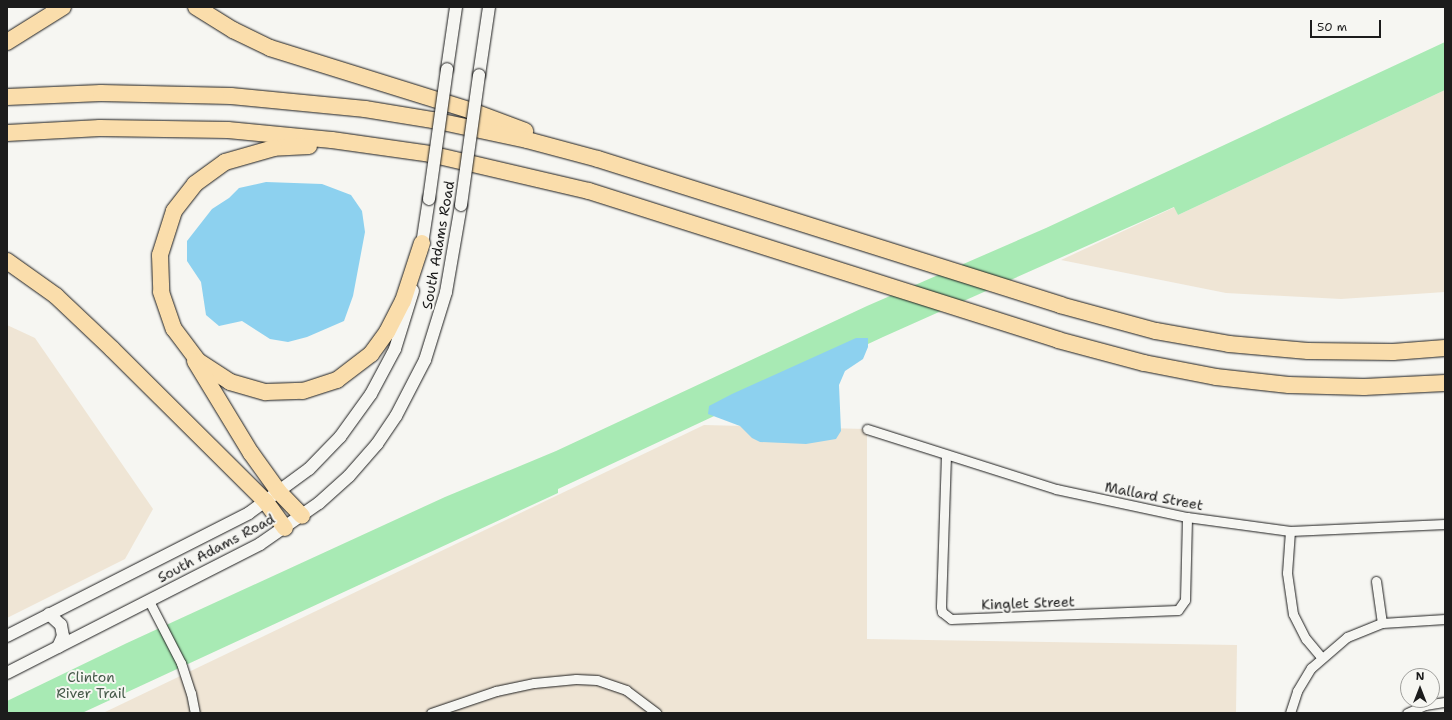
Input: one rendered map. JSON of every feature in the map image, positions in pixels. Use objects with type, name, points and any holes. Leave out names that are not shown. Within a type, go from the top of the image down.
[{"type":"highway","points":[[7,42],[63,7]]},
{"type":"highway","points":[[196,7],[233,30],[270,48],[469,110],[598,159],[929,264],[1130,325],[1230,344],[1336,352],[1445,348]]},
{"type":"highway","points":[[7,97],[167,93],[314,103],[463,125],[598,159]]},
{"type":"highway","points":[[7,133],[100,128],[197,129],[297,136],[378,146],[477,164],[575,187],[1097,352],[1216,376],[1289,385],[1341,387],[1445,383]]},
{"type":"highway","points":[[302,516],[279,492],[251,453],[168,316],[161,292],[159,267],[165,232],[174,212],[187,192],[203,177],[225,162],[261,150],[288,146],[378,146]]},
{"type":"highway","points":[[188,349],[198,361],[219,376],[254,390],[277,393],[302,391],[337,380],[371,354],[387,332],[403,301],[422,243]]},
{"type":"highway","points":[[7,261],[56,296],[266,502],[285,528]]},
{"type":"main road","name":"South Adams Road","points":[[7,636],[227,524],[266,502],[309,469],[340,437],[375,388],[395,349],[406,319],[422,243],[456,7]]},
{"type":"main road","name":"South Adams Road","points":[[7,673],[243,553],[285,528],[334,490],[365,458],[412,389],[431,346],[442,310],[461,205],[489,7]]},
{"type":"main road","points":[[49,614],[61,625],[63,636],[58,647]]},
{"type":"street","name":"Mallard Street","points":[[867,429],[1056,489],[1187,517],[1290,531],[1445,524]]},
{"type":"street","name":"Kinglet Street","points":[[946,455],[941,606],[942,612],[951,619],[1178,610],[1186,596],[1187,517]]},
{"type":"street","points":[[1290,531],[1287,574],[1293,614],[1306,639],[1321,657]]},
{"type":"street","points":[[1376,581],[1382,623]]},
{"type":"street","points":[[149,601],[181,663],[191,693],[195,713]]},
{"type":"street","points":[[1290,713],[1305,678],[1321,657],[1347,637],[1382,623],[1445,619]]},
{"type":"street","points":[[431,713],[496,691],[576,679],[597,680],[626,690],[656,713]]},
{"type":"street","points":[[1407,713],[1425,705],[1445,702]]},
{"type":"shaded area","points":[[1445,90],[1445,292],[1341,299],[1226,293],[1061,260],[1175,207],[1178,215]]},
{"type":"shaded area","points":[[7,325],[35,338],[153,509],[125,559],[7,618]]},
{"type":"shaded area","points":[[704,425],[867,429],[867,639],[1237,645],[1236,713],[103,713]]},
{"type":"green space","name":"Clinton River Trail","points":[[1445,42],[1445,90],[1178,215],[1174,207],[883,337],[558,489],[558,493],[82,713],[7,713],[7,701],[127,643],[445,497],[556,451],[867,306],[1046,228]]},
{"type":"water","points":[[266,182],[322,184],[351,195],[362,211],[365,232],[353,296],[344,321],[307,337],[288,342],[270,339],[242,321],[219,326],[206,315],[201,282],[187,261],[187,241],[212,209],[229,198],[239,188]]},
{"type":"water","points":[[856,338],[868,338],[868,347],[863,359],[845,371],[839,385],[841,431],[836,439],[806,444],[760,442],[752,438],[740,426],[708,414],[709,406],[732,394]]}]
